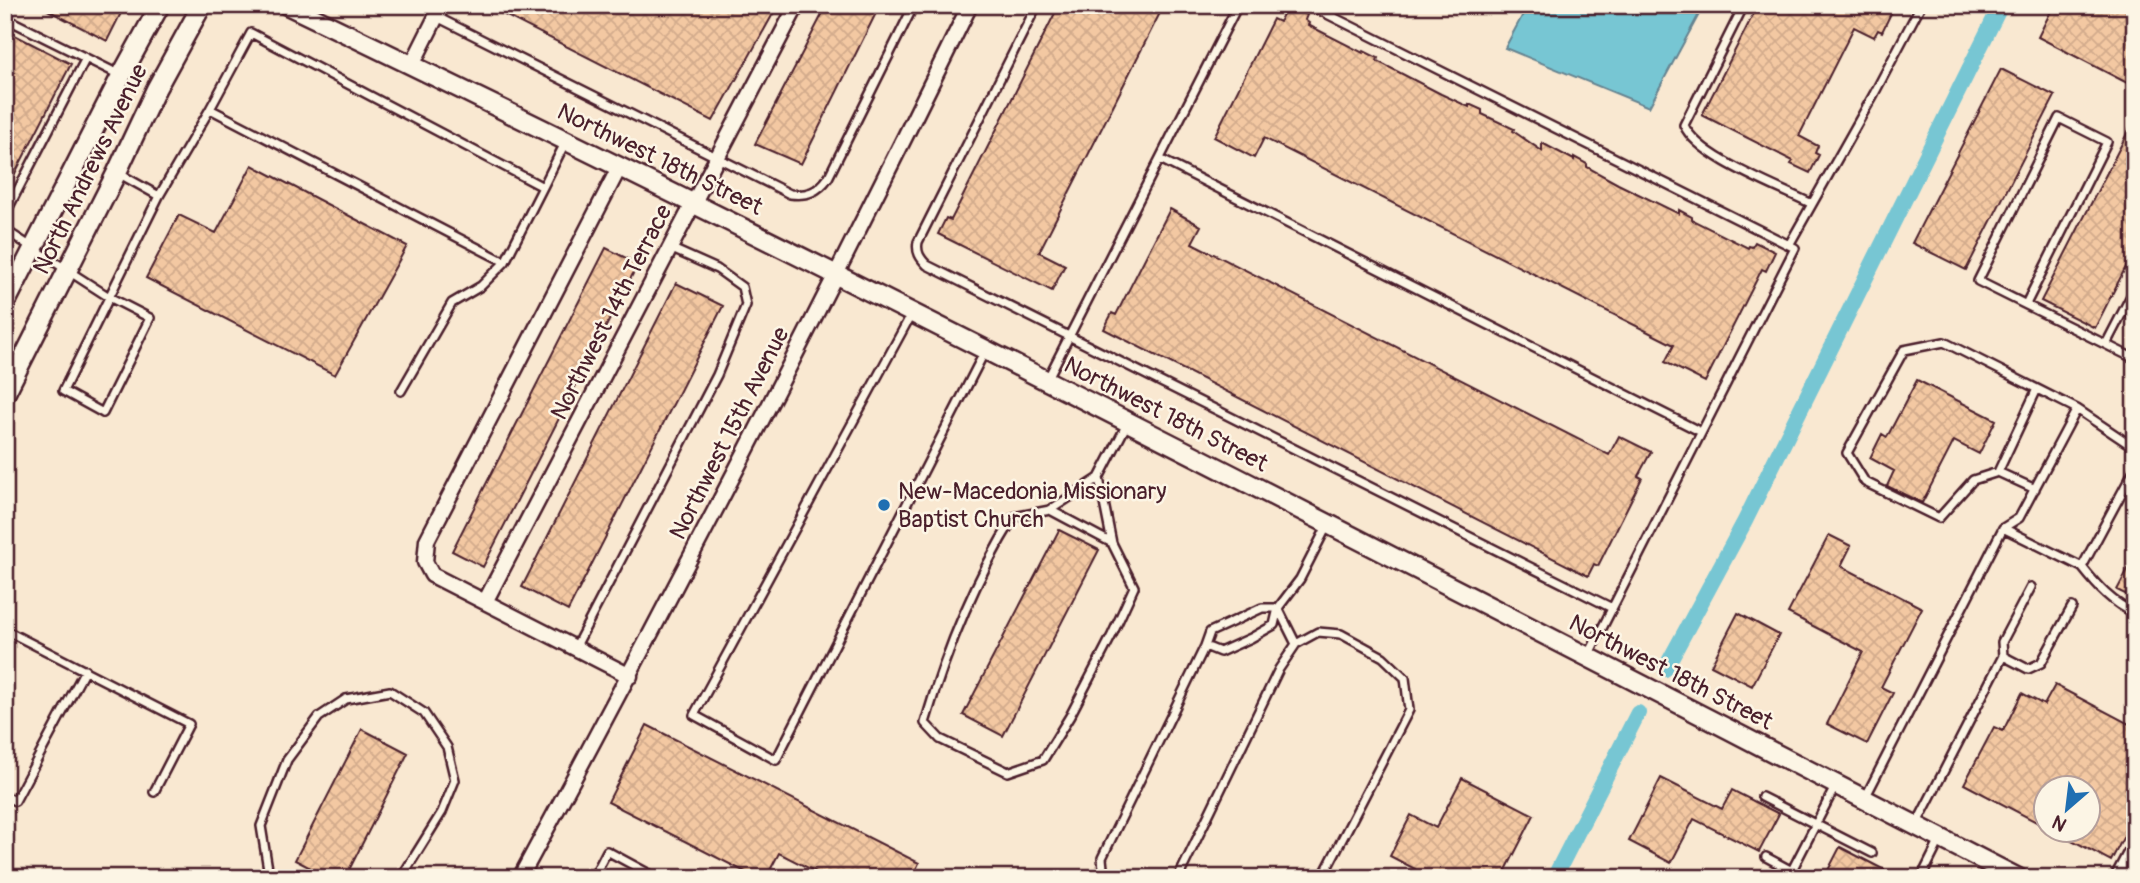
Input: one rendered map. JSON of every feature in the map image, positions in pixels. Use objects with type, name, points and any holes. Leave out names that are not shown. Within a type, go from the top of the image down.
[{"type":"street","name":"North Andrews Avenue","points":[[5,304],[160,5]]},
{"type":"street","name":"North Andrews Avenue","points":[[5,394],[117,173],[156,89],[202,5]]},
{"type":"street","name":"Northwest 18th Street","points":[[287,5],[620,166],[912,312],[2018,878]]},
{"type":"street","name":"Northwest 14th Terrace","points":[[485,602],[797,5]]},
{"type":"street","name":"Northwest 15th Avenue","points":[[520,878],[630,676],[970,5]]},
{"type":"street","points":[[412,65],[439,11]]},
{"type":"street","points":[[620,166],[427,540],[425,562],[432,575],[630,676]]},
{"type":"street","points":[[2118,878],[2135,846]]},
{"type":"lane","points":[[439,11],[790,194],[805,194],[818,190],[828,178],[914,5]]},
{"type":"lane","points":[[1037,5],[918,242],[918,252],[927,265],[1612,608]]},
{"type":"lane","points":[[1047,381],[1238,5]]},
{"type":"lane","points":[[1309,5],[1795,248],[1587,657]]},
{"type":"lane","points":[[1744,5],[1684,125],[1688,135],[1711,155],[1812,204]]},
{"type":"lane","points":[[1789,245],[1921,5]]},
{"type":"lane","points":[[5,18],[121,76]]},
{"type":"lane","points":[[5,230],[109,297],[150,318],[103,412],[63,391],[109,297],[159,197],[251,33],[543,187]]},
{"type":"lane","points":[[5,210],[9,207],[86,58]]},
{"type":"lane","points":[[210,109],[505,262]]},
{"type":"lane","points":[[2025,304],[2108,142],[2059,118],[1978,281],[2135,359]]},
{"type":"lane","points":[[401,391],[453,303],[481,286],[505,262],[567,140]]},
{"type":"lane","points":[[1160,159],[1701,432]]},
{"type":"lane","points":[[117,173],[159,197]]},
{"type":"lane","points":[[575,648],[712,387],[746,305],[743,287],[717,269],[669,248]]},
{"type":"lane","points":[[2106,344],[2135,288]]},
{"type":"lane","points":[[912,312],[694,715],[776,760],[986,350]]},
{"type":"lane","points":[[2035,489],[1998,472],[1973,480],[1939,518],[1865,482],[1847,453],[1904,350],[1944,342],[2077,409],[2135,448]]},
{"type":"lane","points":[[1998,472],[2038,388]]},
{"type":"lane","points":[[1864,799],[2003,527],[2019,518],[2077,409]]},
{"type":"lane","points":[[1099,478],[1112,542],[1134,587],[1070,716],[1043,760],[1008,772],[940,739],[925,723],[941,669],[988,559],[1014,517],[1050,509],[1099,478],[1128,421]]},
{"type":"lane","points":[[2082,568],[2135,468]]},
{"type":"lane","points":[[1050,509],[1112,542]]},
{"type":"lane","points":[[1205,646],[1220,652],[1274,625],[1278,608],[1300,579],[1328,524]]},
{"type":"lane","points":[[2003,527],[2082,568],[2098,587],[2122,607],[2135,613]]},
{"type":"lane","points":[[1916,825],[2003,656],[2002,642],[2031,587]]},
{"type":"lane","points":[[2003,656],[2028,669],[2041,663],[2072,607]]},
{"type":"lane","points":[[1104,878],[1102,858],[1210,632],[1262,608],[1278,608]]},
{"type":"lane","points":[[1278,608],[1296,644]]},
{"type":"lane","points":[[5,630],[189,724],[154,792]]},
{"type":"lane","points":[[1178,878],[1279,670],[1296,644],[1318,632],[1342,634],[1383,657],[1405,678],[1409,710],[1322,878]]},
{"type":"lane","points":[[5,796],[15,801],[85,670]]},
{"type":"lane","points":[[275,878],[268,869],[261,826],[287,760],[319,716],[346,699],[390,691],[424,713],[447,747],[455,780],[442,812],[401,878]]},
{"type":"lane","points":[[1766,857],[1790,874],[1837,785]]},
{"type":"lane","points":[[1762,797],[1872,853]]},
{"type":"lane","points":[[1921,878],[1941,838]]},
{"type":"lane","points":[[593,878],[607,851],[657,878]]},
{"type":"water","points":[[1528,5],[1704,5],[1649,107],[1505,48]]},
{"type":"building","points":[[38,5],[125,5],[107,41]]},
{"type":"building","points":[[485,5],[778,5],[713,121]]},
{"type":"building","points":[[827,5],[880,5],[801,164],[755,144]]},
{"type":"building","points":[[1059,5],[1164,5],[1039,252],[1065,265],[1052,291],[938,234],[946,218],[951,220]]},
{"type":"building","points":[[1288,5],[1307,15],[1305,20],[1308,25],[1378,58],[1377,61],[1441,94],[1482,110],[1482,114],[1514,129],[1513,131],[1542,151],[1542,143],[1574,160],[1574,157],[1618,184],[1679,214],[1679,210],[1692,217],[1692,220],[1748,248],[1755,242],[1775,252],[1766,271],[1762,269],[1705,382],[1665,362],[1674,345],[1264,138],[1254,158],[1214,137],[1273,19],[1279,22]]},
{"type":"building","points":[[1758,5],[1895,5],[1882,32],[1878,30],[1874,37],[1854,27],[1799,136],[1818,146],[1815,153],[1819,155],[1810,173],[1791,164],[1793,161],[1702,115]]},
{"type":"building","points":[[2054,5],[2135,5],[2135,87],[2038,37]]},
{"type":"building","points":[[5,30],[71,64],[5,193]]},
{"type":"building","points":[[2001,69],[2055,96],[1966,270],[1912,243]]},
{"type":"building","points":[[2135,118],[2135,249],[2095,328],[2041,301]]},
{"type":"building","points":[[252,165],[407,246],[335,375],[146,278],[179,215],[216,233]]},
{"type":"building","points":[[1170,209],[1201,226],[1192,243],[1609,455],[1619,436],[1651,452],[1638,476],[1642,478],[1598,566],[1594,564],[1588,576],[1104,329],[1112,313],[1116,315]]},
{"type":"building","points":[[606,248],[638,264],[483,567],[452,551]]},
{"type":"building","points":[[676,283],[723,306],[568,611],[522,587]]},
{"type":"building","points":[[1917,380],[1996,420],[1979,454],[1954,441],[1922,503],[1887,486],[1894,471],[1870,458],[1882,434],[1887,437]]},
{"type":"building","points":[[1059,530],[1099,550],[1003,736],[963,715]]},
{"type":"building","points":[[1829,535],[1851,546],[1841,566],[1922,608],[1881,687],[1893,693],[1867,744],[1827,724],[1863,652],[1788,613]]},
{"type":"building","points":[[2135,556],[2135,599],[2117,590]]},
{"type":"building","points":[[1738,613],[1779,635],[1752,686],[1711,665]]},
{"type":"building","points":[[2055,685],[2135,727],[2135,815],[2111,861],[2079,844],[2102,844],[2102,774],[2032,774],[2032,820],[1964,784],[1994,727],[2003,731],[2022,693],[2044,705]]},
{"type":"building","points":[[647,725],[919,863],[912,878],[828,878],[779,853],[766,878],[757,878],[608,802]]},
{"type":"building","points":[[362,729],[408,753],[345,878],[330,878],[295,860]]},
{"type":"building","points":[[1462,778],[1534,815],[1502,878],[1411,878],[1415,869],[1390,856],[1411,815],[1436,828]]},
{"type":"building","points":[[1661,778],[1722,809],[1732,790],[1779,814],[1759,852],[1694,819],[1671,863],[1629,841]]},
{"type":"building","points":[[1840,847],[1900,878],[1824,878]]},
{"type":"waterway","points":[[1665,669],[1745,521],[2001,5]]},
{"type":"waterway","points":[[1554,878],[1638,713]]},
{"type":"place","name":"New-Macedonia Missionary Baptist Church","points":[[884,505]]}]
